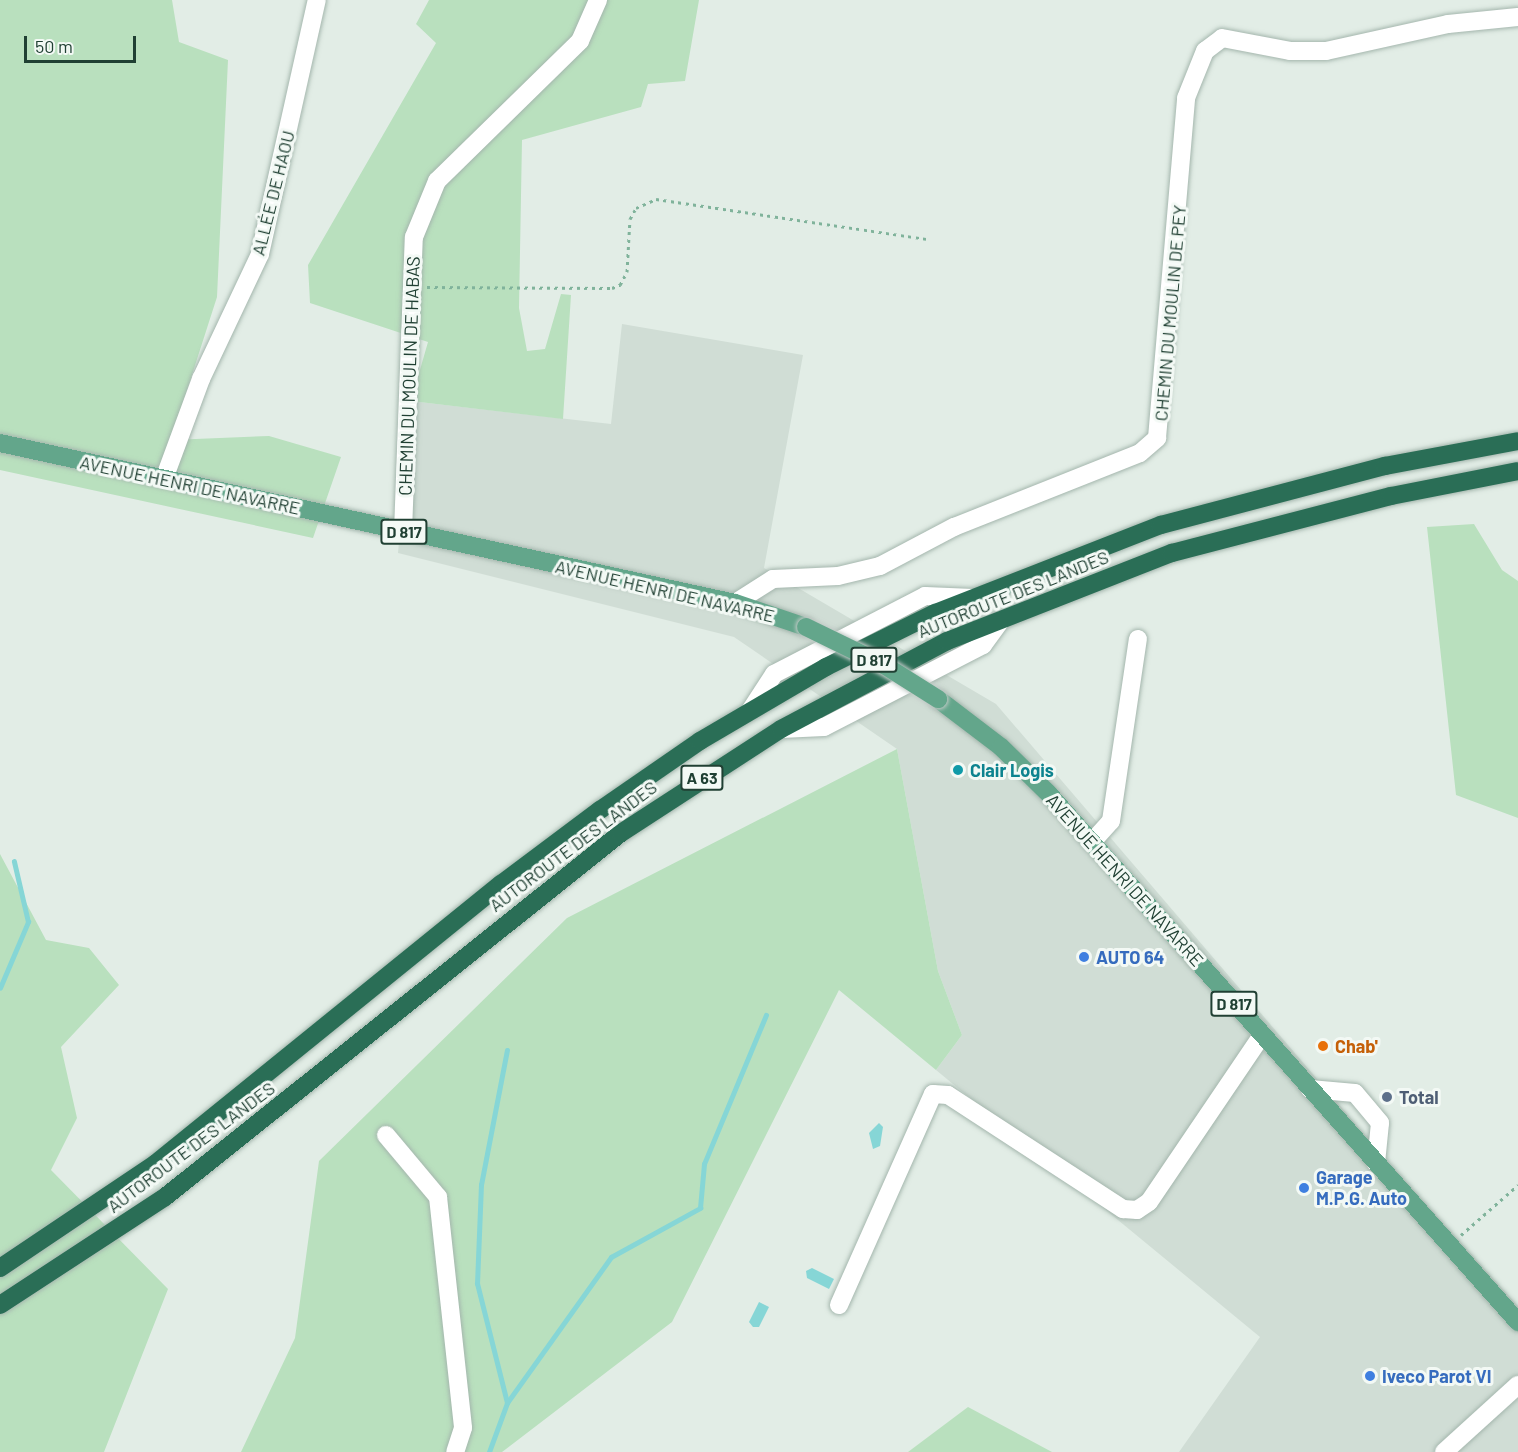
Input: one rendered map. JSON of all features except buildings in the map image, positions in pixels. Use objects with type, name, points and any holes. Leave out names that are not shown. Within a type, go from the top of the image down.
[{"type":"highway","name":"AUTOROUTE DES LANDES","points":[[0,1268],[66,1227],[234,1103],[534,858],[648,775],[750,711],[826,667],[973,598],[1161,525],[1385,466],[1518,441]]},
{"type":"highway","name":"AUTOROUTE DES LANDES","points":[[0,1305],[76,1259],[165,1197],[621,833],[781,729],[947,641],[1172,553],[1391,496],[1518,471]]},
{"type":"main road","name":"AVENUE HENRI DE NAVARRE","points":[[0,443],[735,603],[806,627],[884,665],[938,699],[1001,747],[1092,842],[1518,1322]]},
{"type":"street","name":"ALLÉE DE HAOU","points":[[164,479],[201,380],[260,254],[317,0]]},
{"type":"street","name":"CHEMIN DU MOULIN DE HABAS","points":[[403,532],[410,287],[414,237],[437,182],[580,41],[598,0]]},
{"type":"street","name":"CHEMIN DU MOULIN DE PEY","points":[[735,603],[772,579],[838,576],[880,566],[954,527],[1140,453],[1157,438],[1186,98],[1205,51],[1222,38],[1290,51],[1326,51],[1448,24],[1518,17]]},
{"type":"street","points":[[1092,842],[1111,821],[1138,639]]},
{"type":"street","points":[[839,1305],[933,1094],[948,1095],[1123,1209],[1137,1210],[1149,1202],[1262,1035]]},
{"type":"street","points":[[1310,1089],[1355,1093],[1380,1123],[1376,1163]]},
{"type":"street","points":[[386,1135],[438,1197],[463,1428],[455,1452]]},
{"type":"street","points":[[1444,1452],[1518,1385]]},
{"type":"path","points":[[410,287],[612,288],[620,285],[627,272],[630,219],[636,208],[656,199],[926,239]]},
{"type":"path","points":[[1450,1245],[1518,1185]]},
{"type":"shaded area","points":[[622,324],[803,355],[764,568],[996,704],[1384,1157],[1518,1306],[1518,1452],[1179,1452],[1260,1337],[936,1070],[962,1035],[938,971],[897,749],[734,637],[398,553],[411,401],[611,424]]},
{"type":"green space","points":[[0,0],[172,0],[179,42],[228,60],[217,297],[171,440],[269,436],[341,457],[313,538],[0,470]]},
{"type":"green space","points":[[429,0],[699,0],[685,81],[648,84],[641,107],[522,140],[519,308],[527,351],[545,349],[561,294],[571,295],[563,419],[411,401],[428,342],[310,303],[308,265],[436,43],[416,24]]},
{"type":"green space","points":[[1474,524],[1502,570],[1518,581],[1518,818],[1456,795],[1427,527]]},
{"type":"green space","points":[[897,749],[938,971],[962,1035],[936,1070],[839,990],[672,1322],[502,1452],[241,1452],[295,1338],[319,1161],[567,918]]},
{"type":"green space","points":[[0,854],[46,940],[89,948],[119,985],[61,1047],[77,1118],[51,1170],[168,1289],[104,1452],[0,1452]]},
{"type":"green space","points":[[968,1407],[1052,1452],[908,1452]]},
{"type":"water","points":[[879,1123],[883,1127],[880,1146],[873,1149],[869,1133]]},
{"type":"water","points":[[812,1268],[834,1279],[829,1289],[807,1278],[806,1271]]},
{"type":"water","points":[[759,1302],[769,1307],[759,1327],[753,1327],[749,1322]]},
{"type":"waterway","points":[[0,988],[28,922],[14,862]]},
{"type":"waterway","points":[[507,1403],[611,1257],[700,1208],[704,1164],[766,1015]]},
{"type":"waterway","points":[[489,1452],[507,1403],[477,1284],[481,1185],[507,1050]]},
{"type":"place","name":"Clair Logis","points":[[958,770]]},
{"type":"place","name":"AUTO 64","points":[[1084,957]]},
{"type":"place","name":"Chab'","points":[[1323,1046]]},
{"type":"place","name":"Total","points":[[1387,1097]]},
{"type":"place","name":"Garage M.P.G. Auto","points":[[1304,1188]]},
{"type":"place","name":"Iveco Parot VI","points":[[1370,1376]]}]
